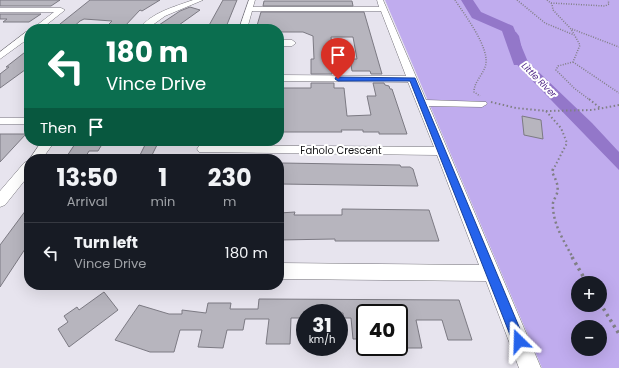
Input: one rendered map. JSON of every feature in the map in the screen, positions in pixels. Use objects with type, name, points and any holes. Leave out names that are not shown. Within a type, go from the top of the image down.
[{"type":"street","points":[[147,24],[150,20],[162,14],[200,0]]},
{"type":"street","points":[[245,24],[252,0]]},
{"type":"street","points":[[250,9],[382,4],[530,368]]},
{"type":"street","points":[[0,10],[61,10],[43,24]]},
{"type":"street","points":[[2,54],[24,38]]},
{"type":"street","points":[[284,43],[292,44]]},
{"type":"street","points":[[284,78],[412,79]]},
{"type":"street","points":[[422,103],[482,104]]},
{"type":"street","points":[[0,121],[24,121]]},
{"type":"street","points":[[38,154],[45,146]]},
{"type":"street","name":"Faholo Crescent","points":[[203,150],[441,151]]},
{"type":"street","points":[[0,201],[24,172]]},
{"type":"street","points":[[284,271],[491,273]]},
{"type":"path","points":[[455,0],[477,34],[486,55],[486,66],[474,86],[474,92],[484,99],[498,104],[546,111],[592,110],[619,105]]},
{"type":"path","points":[[517,0],[545,23],[574,36]]},
{"type":"path","points":[[547,0],[553,10],[571,29],[580,45],[573,62]]},
{"type":"path","points":[[550,3],[605,6],[609,4],[608,0]]},
{"type":"path","points":[[571,29],[619,46]]},
{"type":"path","points":[[600,108],[570,85],[556,70],[558,66],[573,62],[619,93]]},
{"type":"path","points":[[546,111],[561,128],[567,143],[552,172],[557,181],[559,191],[552,208],[558,227],[583,276]]},
{"type":"path","points":[[606,312],[619,334]]},
{"type":"shaded area","points":[[385,0],[619,0],[619,368],[542,368]]},
{"type":"water","points":[[505,31],[516,32],[519,36],[524,58],[592,123],[619,152],[619,170],[519,67],[513,59]]},
{"type":"building","points":[[0,0],[60,0],[51,6],[0,6]]},
{"type":"building","points":[[90,0],[160,0],[142,11],[140,10],[127,24],[109,24],[112,21],[84,19],[77,24],[60,24]]},
{"type":"building","points":[[223,0],[237,0],[227,24],[210,24]]},
{"type":"building","points":[[264,1],[352,1],[353,6],[263,6]]},
{"type":"building","points":[[190,7],[200,10],[180,24],[160,24],[180,11]]},
{"type":"building","points":[[261,12],[364,12],[382,74],[371,74],[370,71],[352,71],[350,59],[357,59],[353,37],[331,37],[334,68],[332,68],[332,74],[311,74],[311,59],[314,59],[313,36],[303,32],[284,32],[284,24],[257,24]]},
{"type":"building","points":[[0,14],[41,14],[29,22],[3,22],[7,19],[0,19]]},
{"type":"building","points":[[24,53],[24,71],[0,88],[0,74],[9,67],[6,67]]},
{"type":"building","points":[[311,83],[334,83],[334,88],[344,88],[347,116],[371,115],[367,96],[376,96],[373,83],[384,83],[392,89],[407,134],[379,134],[379,132],[363,132],[363,130],[341,130],[342,132],[284,132],[284,88],[311,88]]},
{"type":"building","points":[[522,116],[541,120],[543,139],[524,135]]},
{"type":"building","points":[[0,134],[24,134],[24,136],[0,162]]},
{"type":"building","points":[[74,146],[101,146],[98,151],[89,151],[87,154],[68,154]]},
{"type":"building","points":[[144,146],[156,146],[152,154],[140,154]]},
{"type":"building","points":[[284,163],[400,165],[401,167],[410,167],[413,169],[418,186],[284,184]]},
{"type":"building","points":[[342,209],[429,210],[439,241],[335,241],[335,239],[284,240],[284,213],[295,212],[294,215],[342,215]]},
{"type":"building","points":[[24,213],[24,251],[0,287],[0,245]]},
{"type":"building","points":[[104,292],[118,310],[69,347],[58,329],[68,322],[64,316],[77,307],[79,310]]},
{"type":"building","points":[[259,299],[459,300],[472,340],[448,340],[442,320],[416,320],[422,348],[408,348],[408,304],[356,304],[356,339],[353,339],[351,318],[348,318],[348,304],[296,304],[296,318],[291,318],[290,344],[266,344],[269,319],[245,319],[243,330],[227,330],[223,348],[198,347],[202,330],[180,330],[174,352],[150,352],[115,340],[139,305],[169,314],[182,314],[182,310],[206,313],[208,303],[231,303],[230,309],[258,309]]},
{"type":"waterway","name":"Little River","points":[[467,0],[476,15],[508,29],[520,62]]},
{"type":"route","points":[[338,79],[412,79],[519,341]]}]
